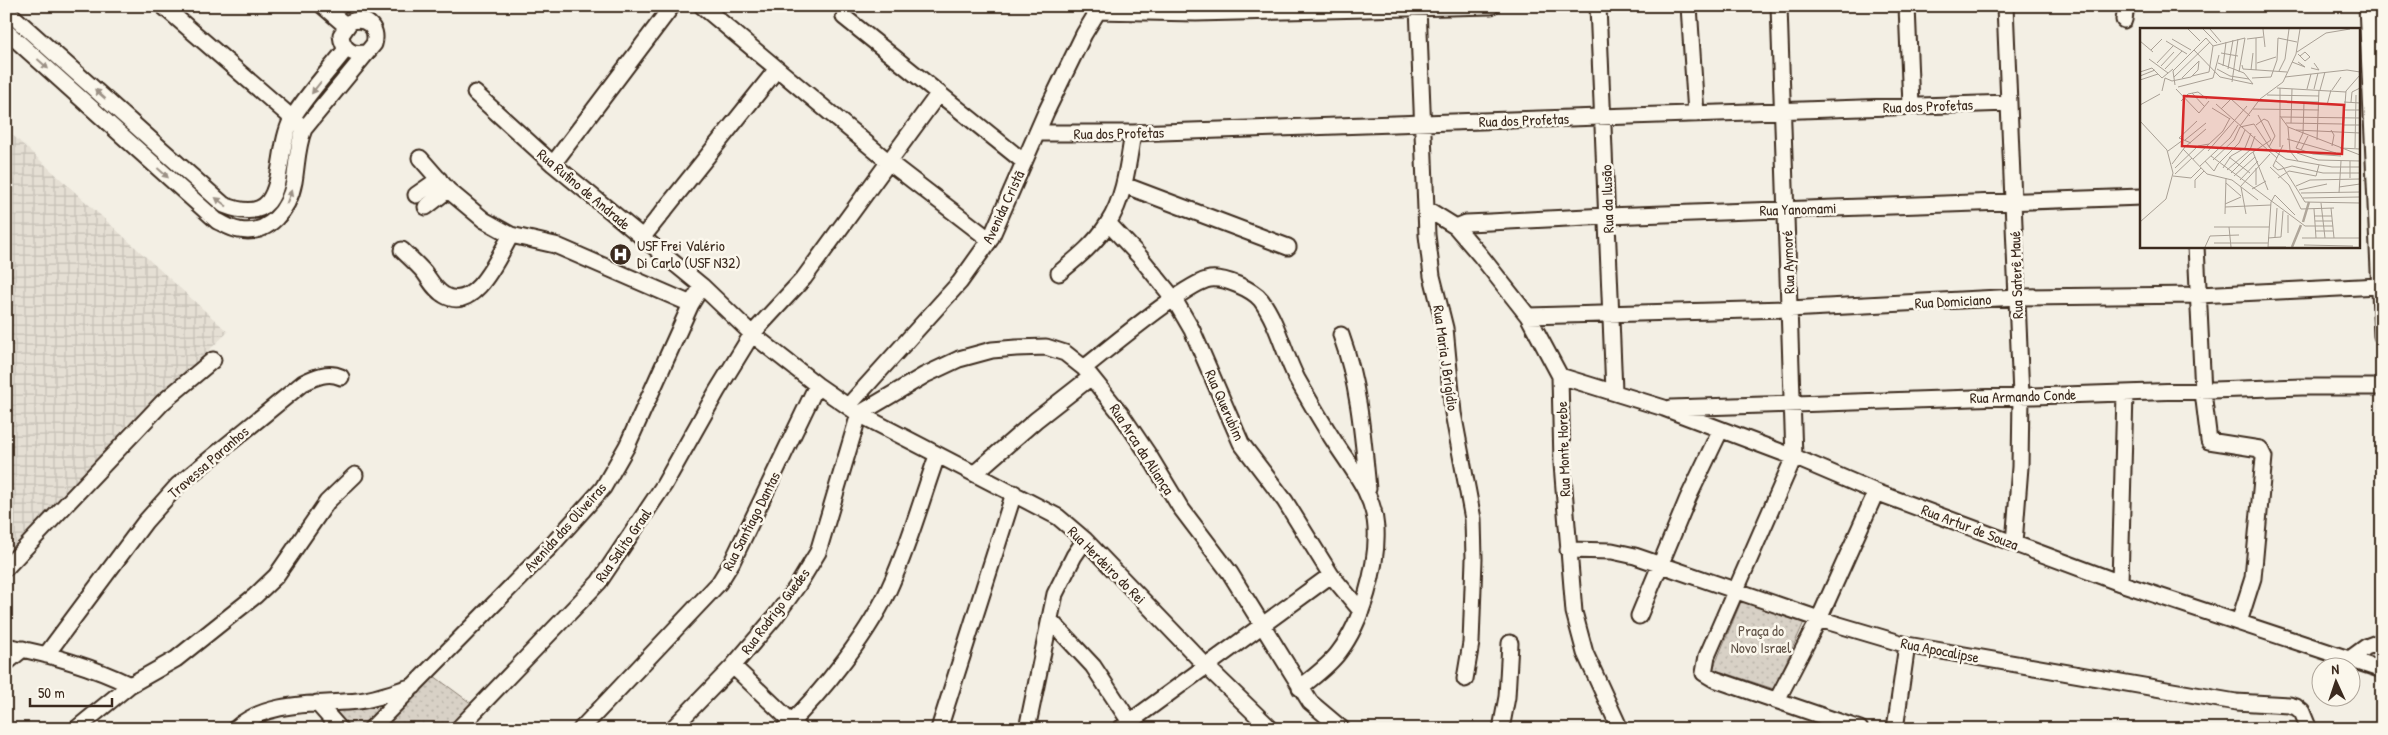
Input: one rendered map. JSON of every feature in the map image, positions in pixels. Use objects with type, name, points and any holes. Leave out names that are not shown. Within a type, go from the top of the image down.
[{"type":"street","points":[[6,31],[217,222],[239,230],[260,230],[276,219],[286,205],[294,184],[300,138],[298,124],[163,6]]},
{"type":"street","points":[[323,6],[345,25]]},
{"type":"street","points":[[702,6],[890,163],[990,240]]},
{"type":"street","points":[[1098,9],[1196,13],[1491,6]]},
{"type":"street","name":"Rua da Ilusão","points":[[1598,6],[1614,391]]},
{"type":"street","points":[[1689,6],[1696,114]]},
{"type":"street","name":"Rua Aymoré","points":[[1779,6],[1794,457]]},
{"type":"street","points":[[1907,6],[1911,106]]},
{"type":"street","name":"Rua Saterê Maué","points":[[2005,6],[2021,396],[2020,467],[2014,543]]},
{"type":"street","points":[[2366,6],[2372,189],[2382,336]]},
{"type":"street","name":"Rua Maria J Brigídio","points":[[1418,8],[1421,123],[1427,235],[1432,276],[1445,328],[1453,413],[1473,519],[1474,559],[1471,643],[1465,679]]},
{"type":"street","name":"Avenida Cristã","points":[[854,410],[960,282],[990,240],[1024,162],[1098,9]]},
{"type":"street","points":[[8,10],[224,205],[241,212],[255,212],[266,205],[279,181],[286,134],[298,124],[371,48],[375,38],[370,24],[365,21],[355,20],[345,25],[341,34],[343,45],[346,49],[356,54],[366,52]]},
{"type":"street","points":[[553,164],[667,11]]},
{"type":"street","points":[[844,17],[1024,162]]},
{"type":"street","points":[[298,124],[346,49]]},
{"type":"street","points":[[642,238],[776,69]]},
{"type":"street","name":"Rua Rufino de Andrade","points":[[475,93],[553,164],[702,286],[752,334],[817,385],[854,410]]},
{"type":"street","name":"Rua Salito Graal","points":[[458,729],[599,582],[664,485],[752,334],[804,278],[890,163],[939,93]]},
{"type":"street","name":"Rua dos Profetas","points":[[1038,133],[1133,133],[2009,103]]},
{"type":"street","points":[[1059,273],[1081,255],[1108,223],[1124,185],[1133,133]]},
{"type":"street","points":[[420,158],[444,184],[484,220],[511,235],[555,245],[690,304]]},
{"type":"street","points":[[421,201],[444,184]]},
{"type":"street","points":[[1124,185],[1288,247]]},
{"type":"street","name":"Rua Yanomami","points":[[1456,227],[1466,223],[1607,216],[2140,196]]},
{"type":"street","name":"Rua Monte Horebe","points":[[1427,209],[1456,227],[1528,316],[1560,376],[1562,464],[1574,612],[1578,633],[1585,653],[1620,729]]},
{"type":"street","name":"Rua Querubim","points":[[1108,223],[1140,257],[1174,299],[1192,330],[1241,444],[1285,501],[1330,575],[1361,611]]},
{"type":"street","points":[[402,250],[444,296],[460,299],[472,293],[484,281],[511,235]]},
{"type":"street","points":[[2196,248],[2203,392],[2210,443],[2260,449],[2264,457],[2252,578],[2239,622]]},
{"type":"street","points":[[975,473],[1088,372],[1174,299],[1194,284],[1211,278],[1233,284],[1260,298],[1297,378],[1325,428],[1368,493]]},
{"type":"street","name":"Avenida das Oliveiras","points":[[371,729],[551,546],[603,488],[627,446],[690,304],[702,286]]},
{"type":"street","name":"Rua Domiciano","points":[[1528,316],[1789,309],[2018,297],[2199,295],[2379,286]]},
{"type":"street","points":[[1300,688],[1338,654],[1350,637],[1361,611],[1376,543],[1375,517],[1368,493],[1356,390],[1349,357],[1341,336]]},
{"type":"street","name":"Rua Arca da Aliança","points":[[854,410],[959,359],[992,350],[1046,347],[1065,353],[1088,372],[1127,422],[1180,508],[1230,573],[1310,702],[1342,729]]},
{"type":"street","points":[[6,568],[163,402],[213,360]]},
{"type":"street","name":"Travessa Paranhos","points":[[46,655],[145,522],[178,485],[303,383],[312,378],[329,374],[340,377]]},
{"type":"street","name":"Rua Artur de Souza","points":[[1560,376],[1614,391],[1664,408],[1720,431],[1794,457],[1876,492],[2120,583],[2351,658]]},
{"type":"street","name":"Rua Santiago Dantas","points":[[581,729],[719,583],[732,562],[817,385]]},
{"type":"street","name":"Rua Armando Conde","points":[[1664,408],[2203,392],[2302,387],[2382,387]]},
{"type":"street","points":[[2120,583],[2125,394]]},
{"type":"street","name":"Rua Herdeiro do Rei","points":[[854,410],[937,456],[975,473],[1058,518],[1085,540],[1205,665],[1271,729]]},
{"type":"street","name":"Rua Rodrigo Guedes","points":[[672,729],[733,666],[781,609],[818,552],[854,410]]},
{"type":"street","points":[[1638,616],[1662,565],[1688,498],[1720,431]]},
{"type":"street","points":[[733,666],[792,726],[847,655],[888,590],[937,456]]},
{"type":"street","points":[[1794,457],[1704,667],[1707,677],[1860,729]]},
{"type":"street","points":[[76,729],[130,685],[176,659],[262,589],[276,576],[327,502],[355,475]]},
{"type":"street","points":[[1777,700],[1819,619],[1876,492]]},
{"type":"street","points":[[939,729],[1014,493]]},
{"type":"street","points":[[1027,729],[1055,594],[1064,574],[1085,540]]},
{"type":"street","name":"Rua Apocalipse","points":[[1568,550],[1612,551],[1662,565],[1819,619],[1907,645],[2236,702],[2288,704],[2302,712],[2309,729]]},
{"type":"street","points":[[1050,620],[1093,666],[1125,725],[1330,575]]},
{"type":"street","points":[[2351,658],[2366,647],[2382,641]]},
{"type":"street","points":[[1501,729],[1507,697],[1510,643]]},
{"type":"street","points":[[1895,729],[1907,645]]},
{"type":"street","points":[[6,646],[46,655],[107,674],[130,685]]},
{"type":"street","points":[[6,663],[23,649]]},
{"type":"street","name":"Rua Artur de Souza","points":[[2360,661],[2382,670]]},
{"type":"street","points":[[235,729],[262,714],[288,706],[359,701],[415,685]]},
{"type":"street","points":[[317,703],[340,729]]},
{"type":"shaded area","points":[[6,129],[228,332],[130,426],[128,423],[63,505],[6,562]]},
{"type":"green space","name":"Praça do Novo Israel","points":[[1743,597],[1805,620],[1774,689],[1713,669]]},
{"type":"green space","points":[[434,676],[472,704],[448,729],[380,729]]},
{"type":"green space","points":[[407,689],[364,729],[347,729],[328,707]]},
{"type":"place","name":"USF Frei Valério Di Carlo (USF N32)","points":[[621,254]]}]
